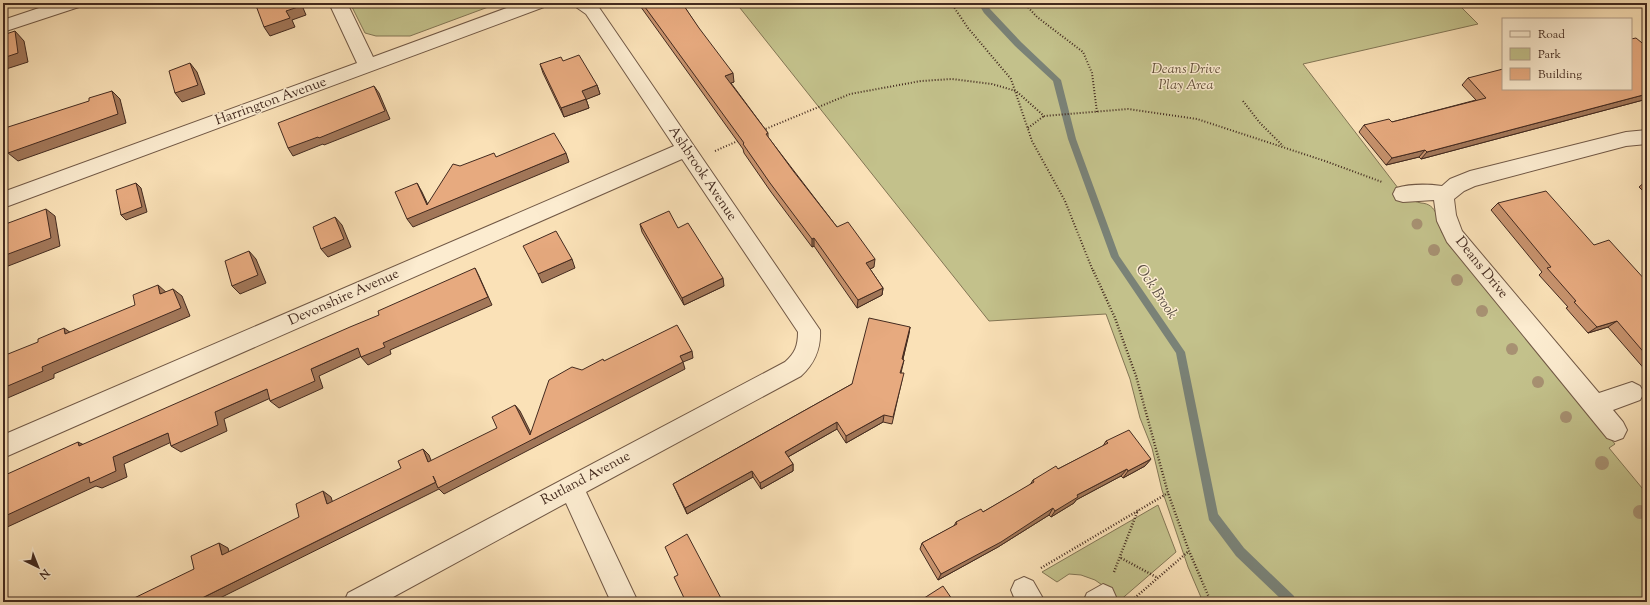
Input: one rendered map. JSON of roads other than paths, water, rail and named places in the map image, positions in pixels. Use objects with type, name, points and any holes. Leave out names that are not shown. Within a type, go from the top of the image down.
[{"type":"street","points":[[3,26],[73,3]]},
{"type":"street","points":[[338,3],[368,66]]},
{"type":"street","name":"Harrington Avenue","points":[[3,200],[538,3]]},
{"type":"street","name":"Ashbrook Avenue","points":[[582,3],[592,10],[809,330],[808,350]]},
{"type":"street","points":[[1406,194],[1430,192],[1445,194],[1457,185],[1470,179],[1626,139],[1647,137]]},
{"type":"street","name":"Devonshire Avenue","points":[[3,448],[689,155]]},
{"type":"street","name":"Deans Drive","points":[[1445,194],[1443,202],[1449,225],[1454,236],[1615,430]]},
{"type":"street","name":"Rutland Avenue","points":[[357,602],[793,369],[800,364],[808,350]]},
{"type":"street","points":[[1594,405],[1632,393]]},
{"type":"street","points":[[571,487],[625,602]]},
{"type":"waterway","name":"Ock Brook","points":[[982,3],[987,11],[1018,44],[1057,80],[1072,139],[1115,257],[1180,352],[1213,516],[1240,552],[1290,600],[1290,602]]},
{"type":"park label","name":"Deans Drive Play Area","points":[[1186,78]]}]
